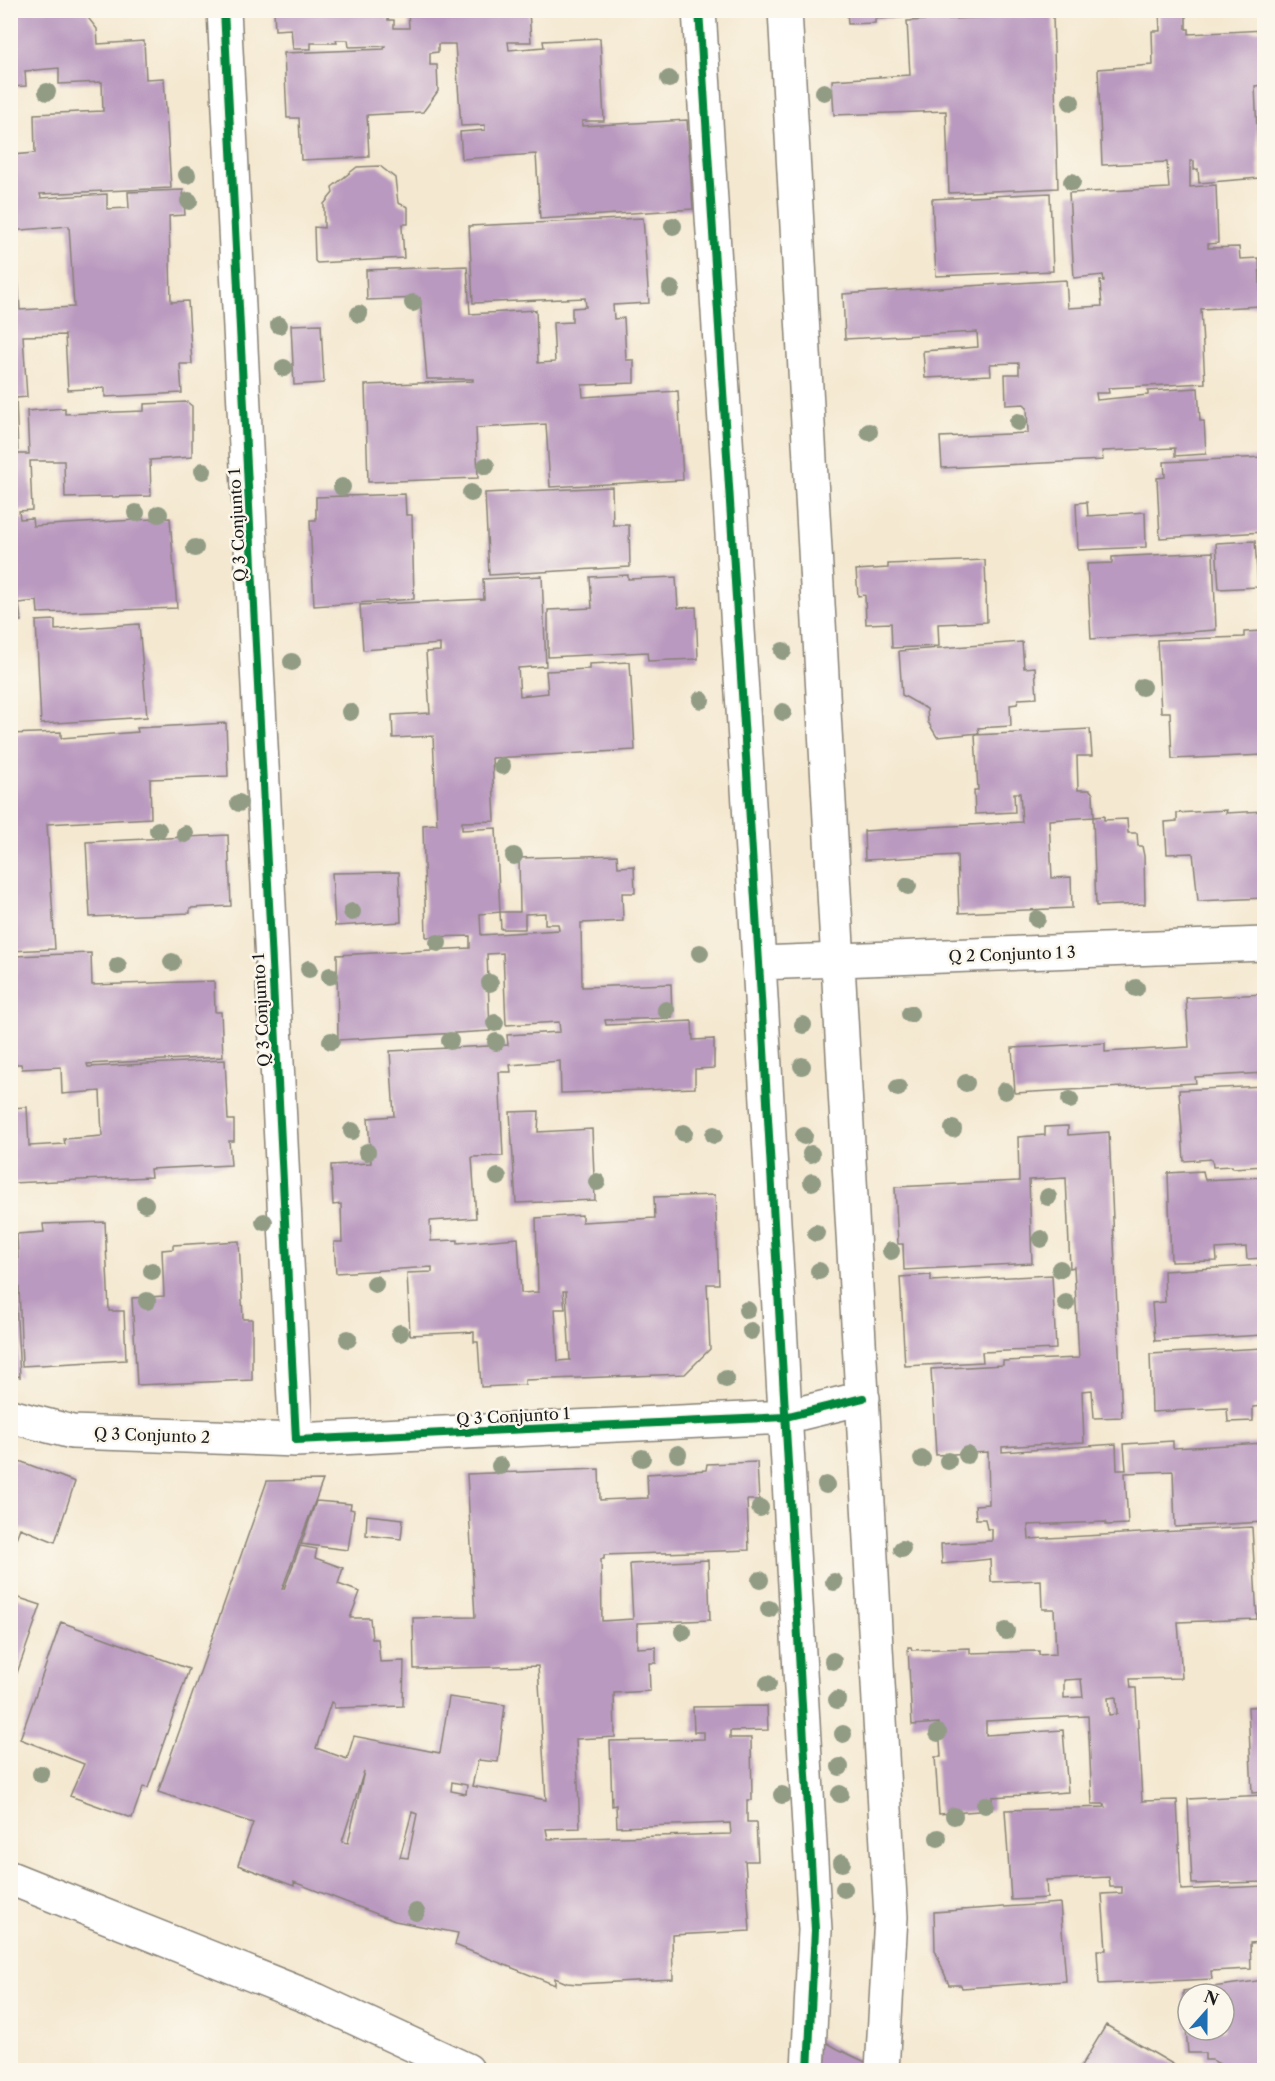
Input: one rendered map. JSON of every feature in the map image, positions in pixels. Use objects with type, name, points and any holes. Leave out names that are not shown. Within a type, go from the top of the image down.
[{"type":"street","name":"Q 3 Conjunto 1","points":[[224,10],[296,1440],[785,1417],[863,1398]]},
{"type":"street","points":[[699,10],[759,963],[815,1930],[808,2070]]},
{"type":"street","points":[[785,10],[891,1917],[882,2070]]},
{"type":"street","name":"Q 2 Conjunto 1 3","points":[[759,963],[1264,944]]},
{"type":"street","name":"Q 3 Conjunto 2","points":[[10,1416],[72,1432],[296,1440]]},
{"type":"street","points":[[10,1878],[316,2000],[467,2070]]},
{"type":"building","points":[[10,10],[88,10],[89,19],[97,29],[98,44],[144,41],[146,79],[164,78],[171,188],[40,194],[41,198],[107,194],[107,209],[129,208],[128,192],[183,190],[185,215],[169,216],[171,302],[188,301],[192,364],[180,364],[182,393],[105,397],[105,388],[68,390],[65,335],[23,336],[27,397],[16,398],[18,454],[29,454],[27,411],[65,408],[65,414],[144,411],[144,404],[187,402],[192,406],[192,457],[150,460],[151,496],[65,498],[64,461],[30,461],[32,510],[19,511],[20,519],[32,518],[33,526],[170,518],[177,608],[38,613],[37,601],[19,603],[21,621],[10,622],[10,259],[17,259],[20,310],[74,307],[69,226],[10,231],[10,160],[12,155],[35,153],[34,114],[103,111],[102,82],[59,84],[59,68],[25,71],[26,86],[10,87]]},
{"type":"building","points":[[274,10],[387,10],[388,20],[394,20],[394,28],[409,28],[408,10],[529,10],[531,42],[508,42],[509,50],[544,47],[543,41],[600,38],[604,121],[582,121],[582,126],[687,120],[693,209],[540,219],[536,154],[462,159],[460,132],[485,130],[485,125],[461,126],[455,44],[438,44],[438,52],[430,53],[430,65],[437,65],[438,91],[423,112],[367,115],[369,157],[301,160],[299,118],[287,118],[284,53],[384,49],[385,46],[349,47],[348,40],[336,40],[337,43],[311,43],[311,49],[293,49],[291,29],[275,30]]},
{"type":"building","points":[[847,10],[999,10],[999,12],[875,19],[875,23],[848,24]]},
{"type":"building","points":[[1037,10],[1109,10],[1053,15],[1058,188],[949,193],[946,111],[834,115],[832,80],[910,75],[907,21],[1037,15]]},
{"type":"building","points":[[1159,10],[1186,10],[1186,29],[1189,29],[1189,34],[1264,30],[1264,85],[1255,86],[1259,178],[1199,183],[1198,169],[1194,170],[1194,161],[1190,161],[1190,187],[1216,185],[1218,243],[1208,244],[1208,248],[1239,247],[1240,259],[1259,258],[1261,306],[1201,309],[1205,383],[1108,388],[1109,393],[1096,393],[1097,400],[1148,395],[1148,391],[1198,388],[1200,421],[1204,421],[1206,454],[1175,456],[1175,448],[1102,451],[1103,460],[942,468],[940,437],[1028,433],[1027,407],[1024,404],[1006,405],[1005,374],[1019,374],[1019,363],[990,364],[991,375],[925,378],[923,351],[978,347],[977,332],[845,339],[843,294],[1066,280],[1068,308],[1102,306],[1100,281],[1104,281],[1103,275],[1074,278],[1069,193],[1169,188],[1167,162],[1102,165],[1098,69],[1153,65],[1152,31],[1160,31]]},
{"type":"building","points":[[380,166],[395,178],[398,203],[408,207],[408,224],[403,224],[402,227],[404,258],[317,263],[315,261],[314,227],[324,228],[324,204],[333,193],[332,187],[357,167]]},
{"type":"building","points":[[1050,193],[1053,271],[936,276],[932,199]]},
{"type":"building","points":[[643,218],[649,303],[613,305],[614,319],[624,318],[626,360],[634,360],[634,383],[582,385],[583,397],[678,391],[683,480],[550,487],[546,424],[476,428],[478,478],[368,482],[365,385],[473,381],[473,379],[427,379],[420,298],[367,300],[366,270],[467,266],[470,314],[536,310],[538,363],[555,362],[553,323],[572,322],[572,308],[586,307],[585,298],[473,303],[469,226]]},
{"type":"building","points":[[321,324],[324,383],[294,385],[291,325]]},
{"type":"building","points":[[1264,457],[1264,532],[1160,538],[1157,478],[1165,477],[1164,462]]},
{"type":"building","points":[[612,487],[613,525],[629,525],[630,567],[489,575],[485,493]]},
{"type":"building","points":[[405,494],[406,515],[412,515],[414,599],[314,606],[310,520],[316,520],[316,497]]},
{"type":"building","points":[[1087,502],[1088,516],[1145,512],[1146,547],[1078,550],[1076,503]]},
{"type":"building","points":[[1255,541],[1258,587],[1219,589],[1216,543]]},
{"type":"building","points":[[1213,552],[1216,630],[1091,639],[1087,564],[1112,563],[1112,557]]},
{"type":"building","points":[[985,560],[987,622],[938,624],[939,646],[892,648],[891,623],[866,624],[865,595],[858,596],[856,570],[888,568],[888,564]]},
{"type":"building","points":[[628,575],[628,579],[676,577],[678,608],[696,607],[698,659],[648,661],[647,652],[548,657],[548,610],[592,608],[590,577]]},
{"type":"building","points":[[542,576],[546,666],[518,668],[520,696],[548,693],[546,671],[589,669],[589,664],[630,662],[635,750],[492,758],[495,821],[462,822],[462,830],[496,828],[500,912],[520,912],[519,858],[617,855],[618,867],[634,866],[635,893],[622,893],[623,921],[581,923],[582,987],[671,984],[672,1018],[605,1020],[606,1025],[692,1021],[693,1040],[714,1039],[714,1068],[695,1069],[695,1088],[561,1093],[560,1061],[510,1065],[511,1072],[499,1072],[503,1156],[472,1157],[476,1218],[430,1221],[431,1241],[458,1240],[458,1243],[518,1238],[521,1293],[538,1292],[536,1218],[582,1215],[582,1222],[655,1218],[654,1197],[715,1195],[719,1284],[707,1284],[710,1349],[685,1374],[525,1380],[525,1385],[481,1387],[478,1342],[474,1342],[474,1332],[410,1335],[407,1273],[432,1272],[432,1267],[336,1273],[334,1242],[342,1242],[341,1204],[333,1205],[331,1165],[371,1163],[368,1118],[394,1116],[390,1051],[508,1045],[507,1035],[560,1032],[559,1022],[506,1025],[503,953],[487,954],[490,1031],[338,1040],[337,955],[470,948],[470,936],[426,937],[423,825],[437,824],[433,736],[393,738],[392,715],[430,713],[426,652],[440,651],[440,644],[363,650],[360,605],[484,599],[483,579]],"holes":[[[500,912],[501,929],[525,929],[525,914],[545,913],[545,924],[558,924],[559,930],[481,935],[480,914]],[[563,1291],[566,1291],[570,1360],[558,1361],[555,1309],[565,1309]]]},
{"type":"building","points":[[55,620],[55,630],[139,624],[147,717],[41,724],[36,621]]},
{"type":"building","points":[[1264,631],[1264,755],[1172,759],[1170,712],[1161,712],[1157,640],[1244,637],[1244,632]]},
{"type":"building","points":[[1022,642],[1024,668],[1035,667],[1037,698],[1018,699],[1017,704],[1010,705],[1011,726],[978,728],[979,733],[937,737],[928,722],[927,709],[902,695],[899,651]]},
{"type":"building","points":[[226,723],[228,776],[150,779],[151,818],[47,824],[55,949],[10,951],[10,734],[61,732],[61,738],[138,732],[137,728]]},
{"type":"building","points":[[1090,729],[1092,756],[1077,756],[1078,790],[1090,790],[1093,794],[1094,817],[1104,816],[1104,820],[1127,819],[1128,833],[1137,833],[1138,846],[1142,846],[1144,856],[1145,904],[1096,906],[1093,817],[1049,820],[1052,878],[1071,877],[1072,908],[959,913],[957,855],[865,860],[864,831],[1022,822],[1020,793],[1014,793],[1015,812],[975,814],[974,790],[978,790],[975,735]]},
{"type":"building","points":[[1227,810],[1226,813],[1264,811],[1264,898],[1198,901],[1193,853],[1167,854],[1165,822],[1177,821],[1177,813]]},
{"type":"building","points":[[228,835],[231,906],[190,908],[190,913],[90,917],[86,842]]},
{"type":"building","points":[[399,872],[401,922],[335,926],[332,873]]},
{"type":"building","points":[[91,953],[92,985],[214,981],[215,1012],[221,1012],[223,1057],[87,1064],[88,1067],[225,1060],[228,1120],[234,1120],[234,1141],[229,1141],[231,1165],[150,1169],[151,1177],[10,1183],[10,1108],[27,1107],[29,1146],[65,1144],[64,1139],[102,1136],[100,1091],[62,1094],[61,1067],[22,1069],[21,1064],[10,1064],[10,972],[16,972],[15,956]]},
{"type":"building","points":[[1264,994],[1264,1073],[1195,1077],[1196,1083],[1015,1093],[1012,1048],[1105,1043],[1105,1052],[1189,1047],[1186,998]]},
{"type":"building","points":[[1264,1086],[1264,1166],[1213,1167],[1212,1159],[1184,1161],[1179,1090]]},
{"type":"building","points":[[539,1111],[538,1132],[592,1129],[595,1200],[516,1203],[510,1112]]},
{"type":"building","points":[[1068,1126],[1068,1135],[1109,1132],[1122,1417],[1094,1418],[1092,1390],[1082,1391],[1084,1442],[1002,1447],[1002,1452],[1116,1444],[1117,1470],[1126,1470],[1124,1444],[1173,1441],[1173,1448],[1264,1443],[1264,1522],[1175,1527],[1173,1471],[1125,1473],[1128,1524],[1106,1525],[1106,1522],[1028,1525],[1029,1539],[1252,1527],[1257,1619],[1178,1622],[1182,1678],[1130,1679],[1131,1688],[1136,1688],[1142,1801],[1177,1800],[1181,1890],[1264,1886],[1264,1942],[1250,1943],[1251,1969],[1211,1971],[1212,1979],[1099,1984],[1097,1950],[1106,1950],[1102,1894],[1122,1893],[1122,1887],[1110,1887],[1109,1877],[1046,1880],[1047,1898],[1011,1900],[1005,1810],[1105,1807],[1104,1804],[1092,1804],[1088,1716],[986,1721],[986,1735],[1063,1730],[1068,1792],[992,1797],[992,1810],[939,1814],[935,1757],[941,1757],[939,1723],[912,1725],[908,1647],[912,1650],[970,1648],[970,1653],[1039,1651],[1039,1655],[1056,1654],[1054,1609],[1042,1609],[1041,1580],[991,1582],[990,1559],[942,1564],[941,1544],[992,1541],[992,1529],[987,1529],[985,1519],[976,1519],[975,1505],[989,1504],[988,1452],[936,1455],[931,1369],[1003,1365],[1003,1361],[1079,1358],[1074,1267],[1070,1268],[1066,1178],[1029,1180],[1032,1263],[904,1270],[903,1244],[898,1244],[895,1187],[1019,1181],[1018,1137],[1045,1135],[1045,1127]],"holes":[[[1081,1679],[1083,1697],[1064,1698],[1064,1680]],[[1116,1697],[1117,1714],[1109,1715],[1108,1698]]]},
{"type":"building","points":[[1203,1171],[1205,1180],[1264,1177],[1264,1258],[1247,1259],[1246,1247],[1216,1249],[1217,1261],[1171,1262],[1168,1173]]},
{"type":"building","points":[[105,1222],[109,1311],[124,1311],[126,1360],[22,1366],[17,1234],[44,1232],[43,1224]]},
{"type":"building","points":[[10,1226],[12,1226],[20,1377],[10,1373]]},
{"type":"building","points":[[239,1241],[243,1319],[252,1319],[252,1380],[137,1385],[132,1298],[164,1296],[162,1250],[173,1249],[173,1245]]},
{"type":"building","points":[[1264,1265],[1264,1335],[1155,1341],[1152,1303],[1165,1302],[1164,1271]]},
{"type":"building","points":[[931,1275],[931,1281],[1052,1275],[1056,1349],[982,1352],[983,1362],[905,1366],[900,1277]]},
{"type":"building","points":[[1264,1348],[1264,1406],[1253,1407],[1253,1421],[1228,1422],[1227,1408],[1152,1412],[1150,1354]]},
{"type":"building","points":[[14,1459],[75,1482],[55,1542],[20,1528],[15,1541],[10,1539],[10,1467]]},
{"type":"building","points":[[757,1462],[759,1500],[747,1500],[749,1550],[604,1555],[604,1559],[601,1559],[602,1621],[633,1619],[630,1564],[708,1560],[710,1620],[637,1623],[637,1648],[656,1647],[656,1663],[649,1663],[650,1691],[614,1693],[615,1737],[576,1739],[580,1828],[546,1829],[548,1839],[731,1834],[730,1823],[617,1827],[616,1805],[612,1806],[610,1741],[704,1739],[704,1732],[694,1732],[693,1707],[767,1706],[768,1730],[730,1731],[730,1738],[751,1738],[752,1800],[747,1800],[747,1822],[756,1822],[758,1861],[745,1861],[750,1931],[672,1935],[673,1979],[578,1984],[567,1983],[555,1978],[555,1985],[455,1945],[458,1933],[395,1921],[294,1882],[294,1886],[238,1865],[253,1823],[158,1792],[267,1481],[323,1480],[282,1589],[284,1589],[300,1546],[317,1549],[315,1558],[343,1568],[338,1584],[360,1592],[350,1618],[370,1618],[372,1639],[378,1639],[380,1662],[404,1661],[403,1706],[334,1708],[331,1702],[316,1748],[347,1759],[354,1736],[440,1753],[449,1697],[505,1705],[498,1762],[478,1760],[472,1786],[546,1800],[538,1666],[414,1669],[413,1618],[475,1617],[467,1474],[599,1469],[600,1500],[648,1498],[647,1474],[706,1470],[707,1464]],"holes":[[[364,1771],[348,1843],[342,1842]],[[452,1782],[467,1785],[466,1794],[451,1791]],[[412,1812],[417,1814],[408,1858],[400,1857]]]},
{"type":"building","points":[[316,1501],[351,1504],[350,1509],[354,1510],[348,1550],[301,1544]]},
{"type":"building","points":[[367,1515],[403,1519],[401,1539],[366,1535]]},
{"type":"building","points":[[10,1595],[41,1605],[11,1690],[10,1690]]},
{"type":"building","points":[[61,1622],[189,1669],[148,1788],[143,1787],[132,1818],[70,1796],[84,1764],[20,1739]]},
{"type":"building","points":[[1264,1706],[1264,1792],[1252,1793],[1248,1707]]},
{"type":"building","points":[[1264,1795],[1264,1882],[1192,1884],[1188,1799]]},
{"type":"building","points":[[1060,1903],[1066,1981],[962,1988],[961,1985],[949,1985],[935,1950],[934,1912]]},
{"type":"building","points":[[1264,1980],[1264,2070],[1231,2070],[1212,2060],[1205,2060],[1205,2053],[1188,2053],[1187,2042],[1236,2042],[1236,1984]]},
{"type":"building","points":[[1106,2025],[1176,2066],[1183,2070],[1079,2070]]},
{"type":"building","points":[[815,2036],[838,2049],[882,2070],[799,2070]]},
{"type":"cycle path","points":[[224,10],[296,1440],[785,1417],[863,1398]]},
{"type":"cycle path","points":[[699,10],[759,963],[815,1930],[808,2070]]}]
